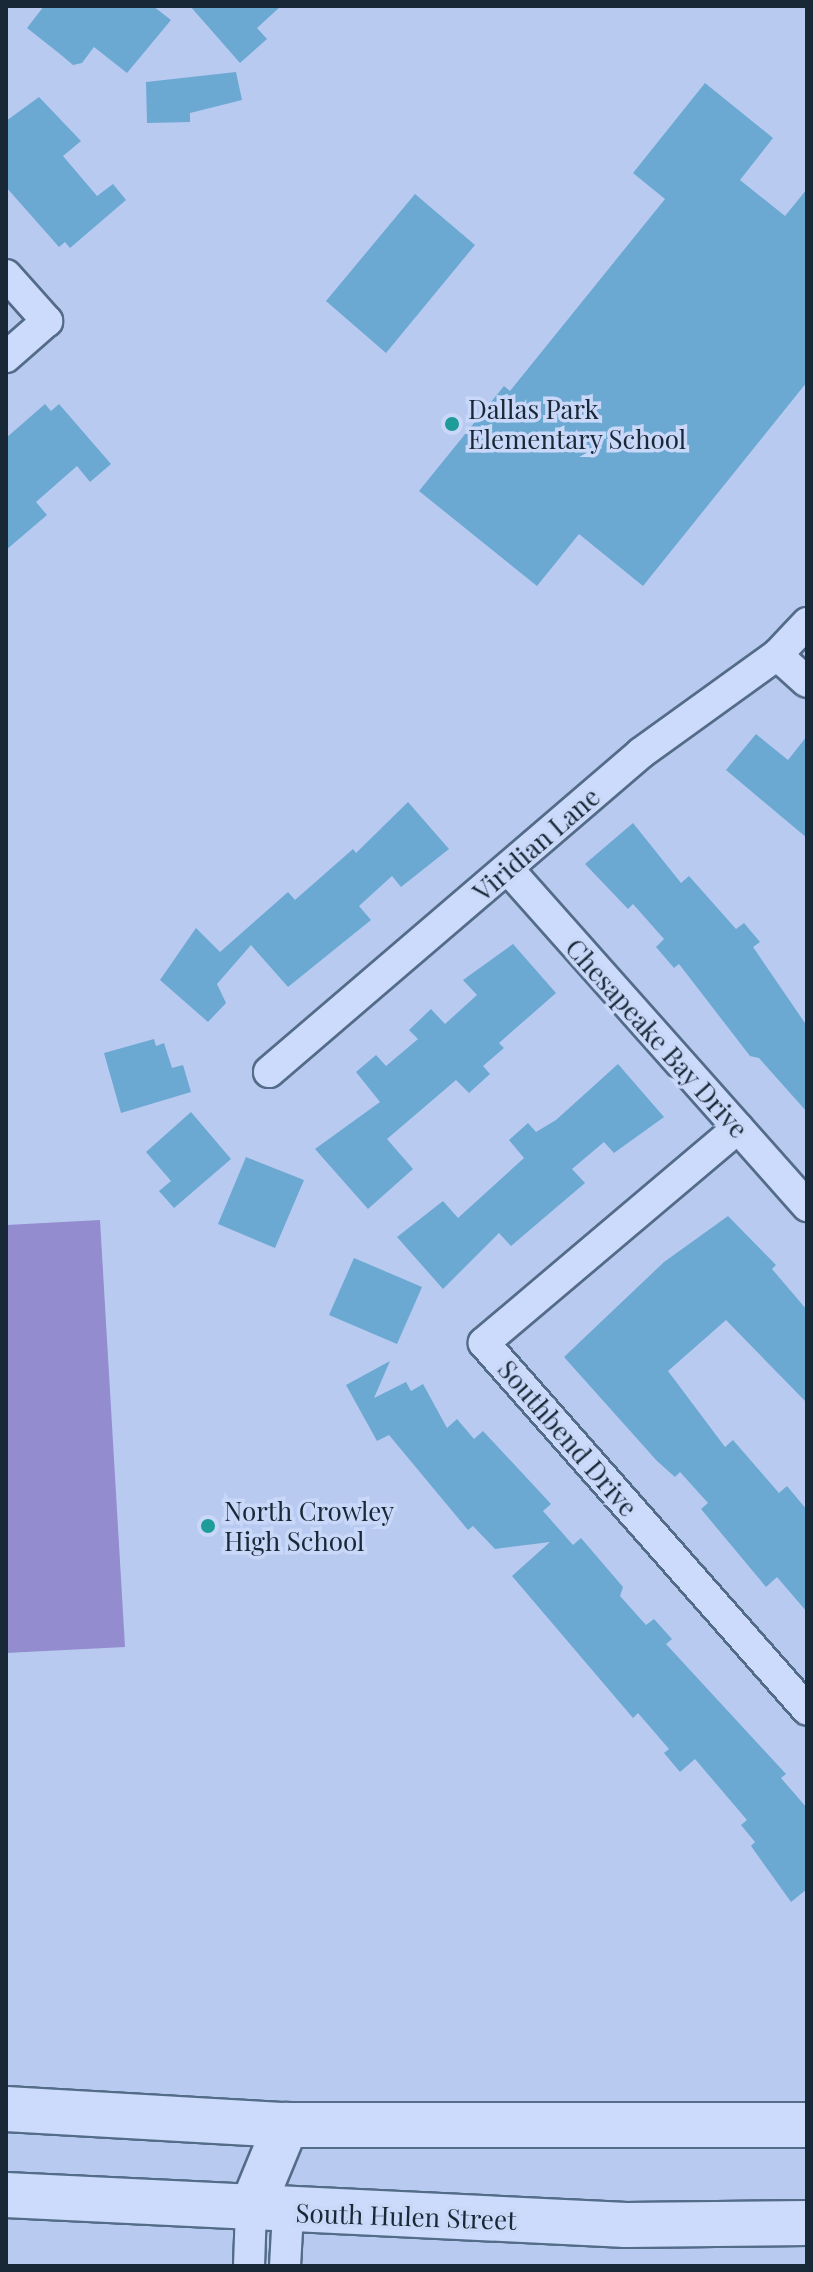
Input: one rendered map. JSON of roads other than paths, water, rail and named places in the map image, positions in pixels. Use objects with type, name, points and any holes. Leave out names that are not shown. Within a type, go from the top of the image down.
[{"type":"main road","points":[[6,2109],[286,2125],[807,2125]]},
{"type":"main road","points":[[269,2211],[286,2125]]},
{"type":"main road","name":"South Hulen Street","points":[[6,2195],[269,2211],[626,2225],[807,2223]]},
{"type":"street","points":[[6,275],[47,321],[6,357]]},
{"type":"street","name":"Viridian Lane","points":[[269,1072],[641,753],[777,655],[807,623]]},
{"type":"street","points":[[777,655],[807,682]]},
{"type":"street","name":"Chesapeake Bay Drive","points":[[508,869],[807,1206]]},
{"type":"street","name":"Southbend Drive","points":[[738,1128],[484,1343],[807,1710]]},
{"type":"street","points":[[249,2266],[269,2211]]},
{"type":"street","points":[[269,2211],[285,2266]]},
{"type":"place","name":"Dallas Park Elementary School","points":[[452,424]]},
{"type":"place","name":"North Crowley High School","points":[[208,1526]]}]
